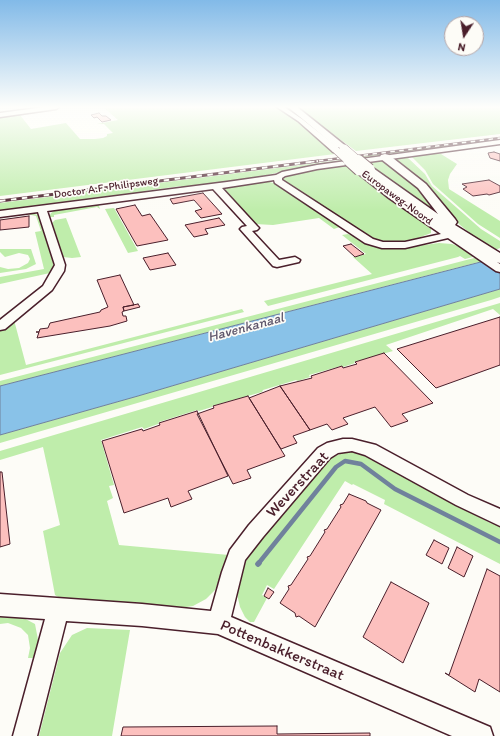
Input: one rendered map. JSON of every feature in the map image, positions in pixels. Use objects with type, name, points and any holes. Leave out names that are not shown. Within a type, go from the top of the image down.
[{"type":"main road","name":"Europaweg-Noord","points":[[330,141],[364,170],[424,210],[454,234],[479,250],[500,259]]},
{"type":"main road","points":[[384,157],[422,186],[454,234]]},
{"type":"street","name":"Europaweg-Noord","points":[[328,141],[340,150]]},
{"type":"street","name":"Doctor A.F. Philipsweg","points":[[0,214],[278,177],[282,174],[317,167],[500,142]]},
{"type":"street","points":[[278,177],[278,181],[369,241],[382,245],[405,245],[454,234]]},
{"type":"street","points":[[215,186],[254,228],[245,229],[277,264],[295,260]]},
{"type":"street","points":[[0,326],[48,288],[58,271],[60,265],[42,209]]},
{"type":"street","name":"Europaweg-Noord","points":[[479,250],[500,269]]},
{"type":"street","name":"Weverstraat","points":[[219,623],[232,572],[238,556],[256,531],[324,452],[333,448],[343,445],[352,445],[370,450],[462,500],[500,518]]},
{"type":"street","name":"Pottenbakkerstraat","points":[[0,605],[142,615],[219,623],[480,736]]},
{"type":"street","points":[[25,736],[58,610]]},
{"type":"green space","points":[[0,141],[321,141],[335,154],[0,196]]},
{"type":"green space","points":[[343,141],[438,141],[356,151]]},
{"type":"green space","points":[[474,141],[497,141],[361,159],[358,156]]},
{"type":"green space","points":[[441,154],[457,164],[448,180],[449,189],[500,221],[500,238],[478,224],[433,184],[425,170],[410,155]]},
{"type":"green space","points":[[406,156],[425,174],[432,186],[481,229],[500,241],[500,248],[495,250],[491,247],[488,248],[454,220],[395,160],[398,157]]},
{"type":"green space","points":[[341,160],[343,161],[303,167],[249,179],[182,188],[181,186],[145,191],[146,193],[0,212],[0,203]]},
{"type":"green space","points":[[379,160],[390,163],[407,176],[447,221],[395,186],[365,161]]},
{"type":"green space","points":[[347,164],[366,181],[430,226],[431,233],[405,243],[384,242],[370,238],[282,180],[288,175],[316,168]]},
{"type":"green space","points":[[266,181],[277,184],[340,227],[334,229],[319,218],[273,225],[255,224],[224,191],[228,187]]},
{"type":"green space","points":[[98,203],[100,209],[97,207],[49,217],[51,213],[57,209]]},
{"type":"green space","points":[[114,208],[138,251],[128,253],[105,209]]},
{"type":"green space","points":[[30,213],[40,217],[54,270],[50,273],[0,284],[0,277],[44,269],[35,232],[41,231],[36,216],[27,214],[0,217]]},
{"type":"green space","points":[[66,218],[81,257],[63,257],[52,223],[55,220]]},
{"type":"green space","points":[[348,234],[385,248],[395,249],[439,243],[452,244],[465,249],[473,257],[465,259],[460,256],[268,306],[264,301],[372,274],[353,257],[366,254],[342,235]]},
{"type":"green space","points":[[0,249],[31,249],[36,264],[26,269],[0,273],[0,267],[8,269],[19,268],[28,263],[30,259],[28,255],[19,253],[5,257],[0,252]]},
{"type":"green space","points":[[478,257],[483,261],[0,386],[0,381]]},
{"type":"green space","points":[[500,289],[500,297],[491,300],[0,443],[0,435],[138,396]]},
{"type":"green space","points":[[500,303],[500,315],[493,309],[386,345],[393,351],[354,362],[355,363],[343,367],[341,366],[309,375],[310,377],[298,381],[296,380],[263,390],[262,392],[199,411],[197,410],[159,422],[158,424],[144,429],[142,427],[101,440],[114,485],[109,486],[113,498],[107,501],[119,545],[229,555],[215,590],[206,599],[193,606],[180,608],[60,598],[55,595],[43,531],[60,525],[43,447],[0,460],[0,451]]},
{"type":"green space","points":[[242,309],[244,312],[0,375],[0,331],[14,320],[26,365]]},
{"type":"green space","points":[[349,451],[365,454],[490,523],[500,526],[500,564],[384,504],[385,500],[345,481],[274,589],[267,585],[262,595],[267,598],[254,622],[250,622],[245,617],[240,607],[237,594],[238,582],[249,553],[327,460]]},
{"type":"green space","points":[[18,615],[35,624],[39,645],[36,658],[28,658],[30,648],[28,635],[21,628],[8,623],[0,624],[0,616]]},
{"type":"green space","points":[[87,628],[130,630],[112,736],[39,736],[60,653],[72,635]]},
{"type":"water","name":"Havenkanaal","points":[[500,257],[500,289],[138,396],[0,435],[0,386]]},
{"type":"building","points":[[494,152],[500,154],[500,161],[490,158],[488,153]]},
{"type":"building","points":[[489,180],[500,186],[500,192],[489,195],[473,196],[463,189],[467,187],[462,184]]},
{"type":"building","points":[[203,193],[222,214],[201,218],[195,211],[202,209],[194,200],[173,204],[170,199]]},
{"type":"building","points":[[135,205],[142,216],[150,214],[168,240],[137,246],[116,209]]},
{"type":"building","points":[[29,216],[29,227],[0,230],[0,220]]},
{"type":"building","points":[[219,218],[225,225],[205,229],[208,234],[194,237],[185,225]]},
{"type":"building","points":[[351,244],[364,254],[355,257],[343,246]]},
{"type":"building","points":[[168,253],[176,265],[150,270],[143,258]]},
{"type":"building","points":[[120,275],[134,305],[123,307],[123,316],[126,316],[127,321],[110,326],[37,338],[40,329],[48,328],[50,323],[100,312],[108,307],[97,280]]},
{"type":"building","points":[[138,304],[140,307],[124,311],[123,307]]},
{"type":"building","points":[[500,317],[500,365],[436,388],[397,349]]},
{"type":"building","points":[[384,353],[433,403],[402,414],[408,421],[391,427],[375,407],[343,418],[348,424],[332,430],[327,424],[310,430],[280,386],[312,378],[311,376],[342,366],[343,368],[357,364],[355,362]]},
{"type":"building","points":[[280,386],[310,430],[293,436],[297,443],[281,449],[249,398]]},
{"type":"building","points":[[248,396],[285,456],[247,470],[251,478],[233,484],[197,414],[214,408],[213,406]]},
{"type":"building","points":[[197,411],[228,476],[188,491],[192,499],[171,507],[168,498],[124,513],[102,441],[142,429],[143,431],[160,425],[159,423]]},
{"type":"building","points":[[0,472],[2,472],[10,544],[0,547]]},
{"type":"building","points":[[349,494],[366,501],[367,503],[381,510],[315,627],[299,616],[296,617],[295,613],[280,603],[289,589],[288,586],[291,585],[308,559],[307,557],[310,556],[325,532],[324,530],[327,529],[341,507],[340,505],[343,504]]},
{"type":"building","points":[[434,540],[449,548],[442,564],[426,555]]},
{"type":"building","points":[[457,547],[473,556],[464,577],[448,568]]},
{"type":"building","points":[[487,569],[500,576],[500,692],[479,679],[475,692],[445,673],[449,675]]},
{"type":"building","points":[[391,582],[429,603],[403,663],[363,637]]},
{"type":"building","points":[[268,588],[274,592],[269,599],[264,596]]},
{"type":"building","points":[[277,726],[277,734],[370,733],[370,736],[121,736],[123,727]]},
{"type":"waterway","points":[[259,563],[258,564],[336,467],[345,461],[361,464],[395,489],[500,542]]},
{"type":"railway","points":[[310,162],[474,141]]},
{"type":"railway","points":[[0,201],[318,161]]}]
